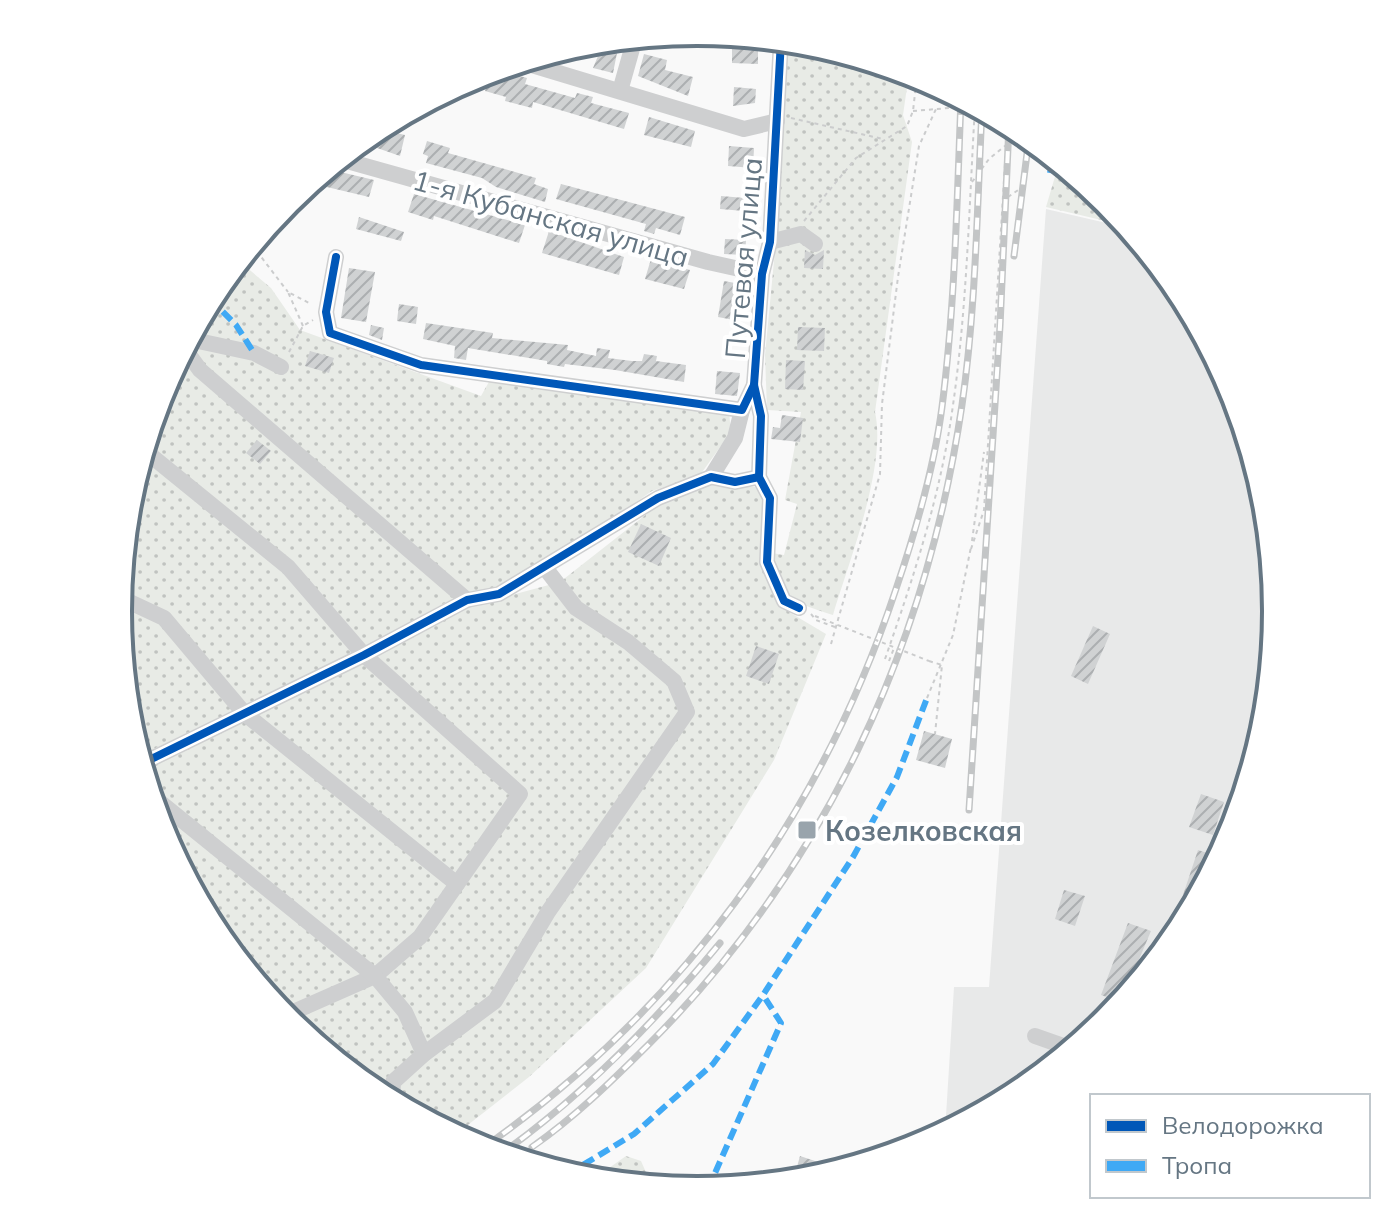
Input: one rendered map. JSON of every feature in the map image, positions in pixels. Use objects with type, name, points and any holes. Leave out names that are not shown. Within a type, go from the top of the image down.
[{"type":"street","points":[[620,91],[632,50]]},
{"type":"street","name":"Путевая улица","points":[[780,53],[770,242],[762,274],[754,385],[761,416],[759,477],[770,498],[767,562],[784,601],[799,608]]},
{"type":"street","points":[[542,68],[744,129],[777,118]]},
{"type":"street","name":"1-я Кубанская улица","points":[[353,163],[708,262],[762,274]]},
{"type":"street","points":[[770,242],[801,234],[815,244]]},
{"type":"street","points":[[336,257],[326,312],[330,333],[421,365],[742,410]]},
{"type":"street","points":[[201,342],[254,353],[281,367]]},
{"type":"street","points":[[191,358],[200,370],[467,600]]},
{"type":"street","points":[[711,477],[735,438],[742,410],[754,385]]},
{"type":"street","points":[[153,458],[288,567],[364,655],[520,794],[420,937],[375,976],[297,1010]]},
{"type":"street","points":[[152,759],[364,655],[467,600],[499,594],[546,569],[658,498],[711,477],[735,482],[759,477]]},
{"type":"street","points":[[393,1087],[393,1082],[424,1054],[495,1001],[548,912],[687,712],[674,681],[628,642],[576,608],[546,569]]},
{"type":"street","points":[[132,603],[164,618],[244,713],[457,884]]},
{"type":"street","points":[[168,809],[375,976],[405,1012],[424,1054]]},
{"type":"street","points":[[1035,1036],[1059,1045]]},
{"type":"path","points":[[790,236],[856,158],[907,126],[913,111],[915,90]]},
{"type":"path","points":[[913,111],[952,107]]},
{"type":"path","points":[[831,644],[880,474],[882,404],[919,146],[936,109]]},
{"type":"path","points":[[777,118],[884,140]]},
{"type":"path","points":[[894,648],[887,660],[919,560],[952,414],[961,342],[973,118]]},
{"type":"path","points":[[970,184],[989,159],[1012,142]]},
{"type":"path","points":[[971,549],[984,510],[1006,147]]},
{"type":"path","points":[[1004,205],[1008,197],[1024,186]]},
{"type":"path","points":[[259,254],[288,292],[303,326],[281,367]]},
{"type":"path","points":[[288,292],[326,312]]},
{"type":"path","points":[[927,698],[942,665],[960,607],[986,443]]},
{"type":"path","points":[[835,627],[816,620],[815,616],[942,665]]},
{"type":"path","points":[[935,734],[942,665]]},
{"type":"shaded area","points":[[786,54],[843,65],[907,87],[903,115],[912,142],[875,412],[876,459],[864,514],[833,615],[807,606],[791,596],[781,580],[772,553],[784,555],[797,504],[785,500],[801,412],[767,410],[765,355],[776,240]]},
{"type":"shaded area","points":[[1056,175],[1106,221],[1046,207]]},
{"type":"shaded area","points":[[1046,209],[1109,223],[1167,297],[1204,361],[1232,429],[1251,501],[1261,574],[1261,648],[1251,721],[1232,793],[1204,861],[1167,925],[1122,984],[1070,1036],[1011,1081],[946,1119],[954,987],[989,987]]},
{"type":"shaded area","points":[[248,269],[271,288],[300,330],[481,396],[490,380],[729,412],[731,432],[700,475],[652,491],[593,532],[493,592],[465,592],[353,653],[150,751],[137,685],[132,611],[133,574],[143,501],[162,429],[190,361],[227,297]]},
{"type":"shaded area","points":[[712,484],[755,487],[764,501],[763,571],[789,612],[826,634],[774,760],[646,968],[529,1077],[466,1126],[414,1100],[353,1059],[297,1011],[272,984],[227,925],[190,861],[153,764],[467,607],[560,582],[662,502]]},
{"type":"shaded area","points":[[626,1156],[641,1161],[647,1174],[623,1171],[608,1169]]},
{"type":"building","points":[[732,47],[758,50],[758,64],[732,63]]},
{"type":"building","points":[[617,52],[613,73],[593,68],[598,55]]},
{"type":"building","points":[[644,54],[667,60],[665,70],[693,77],[688,96],[638,76]]},
{"type":"building","points":[[517,75],[527,78],[525,84],[575,98],[577,93],[593,97],[591,103],[629,113],[624,129],[533,102],[532,108],[505,101],[506,97],[485,91],[486,87]]},
{"type":"building","points":[[734,87],[756,89],[755,103],[733,106]]},
{"type":"building","points":[[649,117],[695,131],[691,147],[644,135]]},
{"type":"building","points":[[396,133],[405,135],[400,156],[375,147]]},
{"type":"building","points":[[427,141],[450,148],[448,153],[536,178],[534,184],[548,189],[545,202],[496,187],[482,178],[426,163],[428,156],[423,154]]},
{"type":"building","points":[[729,146],[754,148],[753,168],[728,166]]},
{"type":"building","points":[[341,172],[374,180],[369,197],[324,186]]},
{"type":"building","points":[[561,184],[685,217],[680,235],[656,228],[654,234],[644,231],[646,224],[556,199]]},
{"type":"building","points":[[414,194],[525,225],[519,243],[434,216],[433,220],[408,212]]},
{"type":"building","points":[[721,196],[745,198],[744,211],[720,209]]},
{"type":"building","points":[[359,217],[404,232],[401,241],[356,229]]},
{"type":"building","points":[[549,231],[624,257],[619,275],[542,253]]},
{"type":"building","points":[[725,239],[746,240],[745,255],[724,254]]},
{"type":"building","points":[[805,250],[815,255],[824,250],[823,269],[804,268]]},
{"type":"building","points":[[651,259],[690,270],[684,289],[645,279]]},
{"type":"building","points":[[349,268],[375,272],[366,322],[341,318]]},
{"type":"building","points":[[724,281],[746,285],[739,321],[718,317]]},
{"type":"building","points":[[399,304],[418,307],[416,324],[397,321]]},
{"type":"building","points":[[426,323],[493,333],[492,338],[568,345],[567,350],[596,356],[597,348],[610,350],[608,358],[642,361],[644,354],[657,356],[656,361],[686,365],[684,382],[615,370],[565,364],[564,367],[547,364],[547,361],[468,348],[466,360],[454,358],[455,346],[423,339]]},
{"type":"building","points":[[371,325],[384,328],[382,340],[369,335]]},
{"type":"building","points":[[798,327],[825,328],[824,351],[797,350]]},
{"type":"building","points":[[310,351],[334,358],[329,373],[305,366]]},
{"type":"building","points":[[786,360],[805,361],[803,390],[785,389]]},
{"type":"building","points":[[717,371],[740,373],[737,396],[715,394]]},
{"type":"building","points":[[782,415],[803,418],[800,442],[771,439],[773,427],[780,428]]},
{"type":"building","points":[[257,440],[271,451],[260,464],[246,453]]},
{"type":"building","points":[[641,524],[671,538],[659,566],[628,552]]},
{"type":"building","points":[[1093,626],[1110,634],[1088,684],[1071,676]]},
{"type":"building","points":[[756,646],[779,654],[769,684],[746,676]]},
{"type":"building","name":"Козелковская","points":[[924,731],[952,739],[945,768],[916,760]]},
{"type":"building","points":[[1201,794],[1224,802],[1213,835],[1189,827]]},
{"type":"building","points":[[1198,850],[1207,853],[1204,861],[1180,904]]},
{"type":"building","points":[[1064,890],[1085,896],[1075,926],[1055,919]]},
{"type":"building","points":[[1128,923],[1151,931],[1136,966],[1109,998],[1101,995]]},
{"type":"building","points":[[800,1156],[818,1162],[818,1163],[797,1167]]},
{"type":"railway","points":[[495,1138],[554,1093],[620,1034],[681,970],[735,902],[784,830],[827,753],[865,673],[910,544],[939,430],[953,292],[961,111]]},
{"type":"railway","points":[[532,1147],[608,1084],[712,975],[767,904],[816,829],[858,750],[893,668],[923,583],[945,495],[967,368],[981,123]]},
{"type":"railway","points":[[969,810],[1000,326],[1008,139]]},
{"type":"railway","points":[[1014,256],[1027,153]]},
{"type":"railway","points":[[513,1145],[562,1107],[618,1056],[720,943]]},
{"type":"marked path","points":[[220,309],[236,325],[254,353]]},
{"type":"marked path","points":[[584,1164],[634,1134],[713,1064],[763,995],[853,857],[897,777],[927,698]]},
{"type":"marked path","points":[[714,1176],[781,1023],[763,995]]},
{"type":"cycle path","points":[[780,53],[770,242],[762,274],[754,385],[761,416],[759,477],[770,498],[767,562],[784,601],[799,608]]},
{"type":"cycle path","points":[[336,257],[326,312],[330,333],[421,365],[742,410],[754,385]]},
{"type":"cycle path","points":[[152,759],[364,655],[467,600],[499,594],[658,498],[711,477],[735,482],[759,477]]},
{"type":"place","name":"Козелковская","points":[[807,830]]}]
